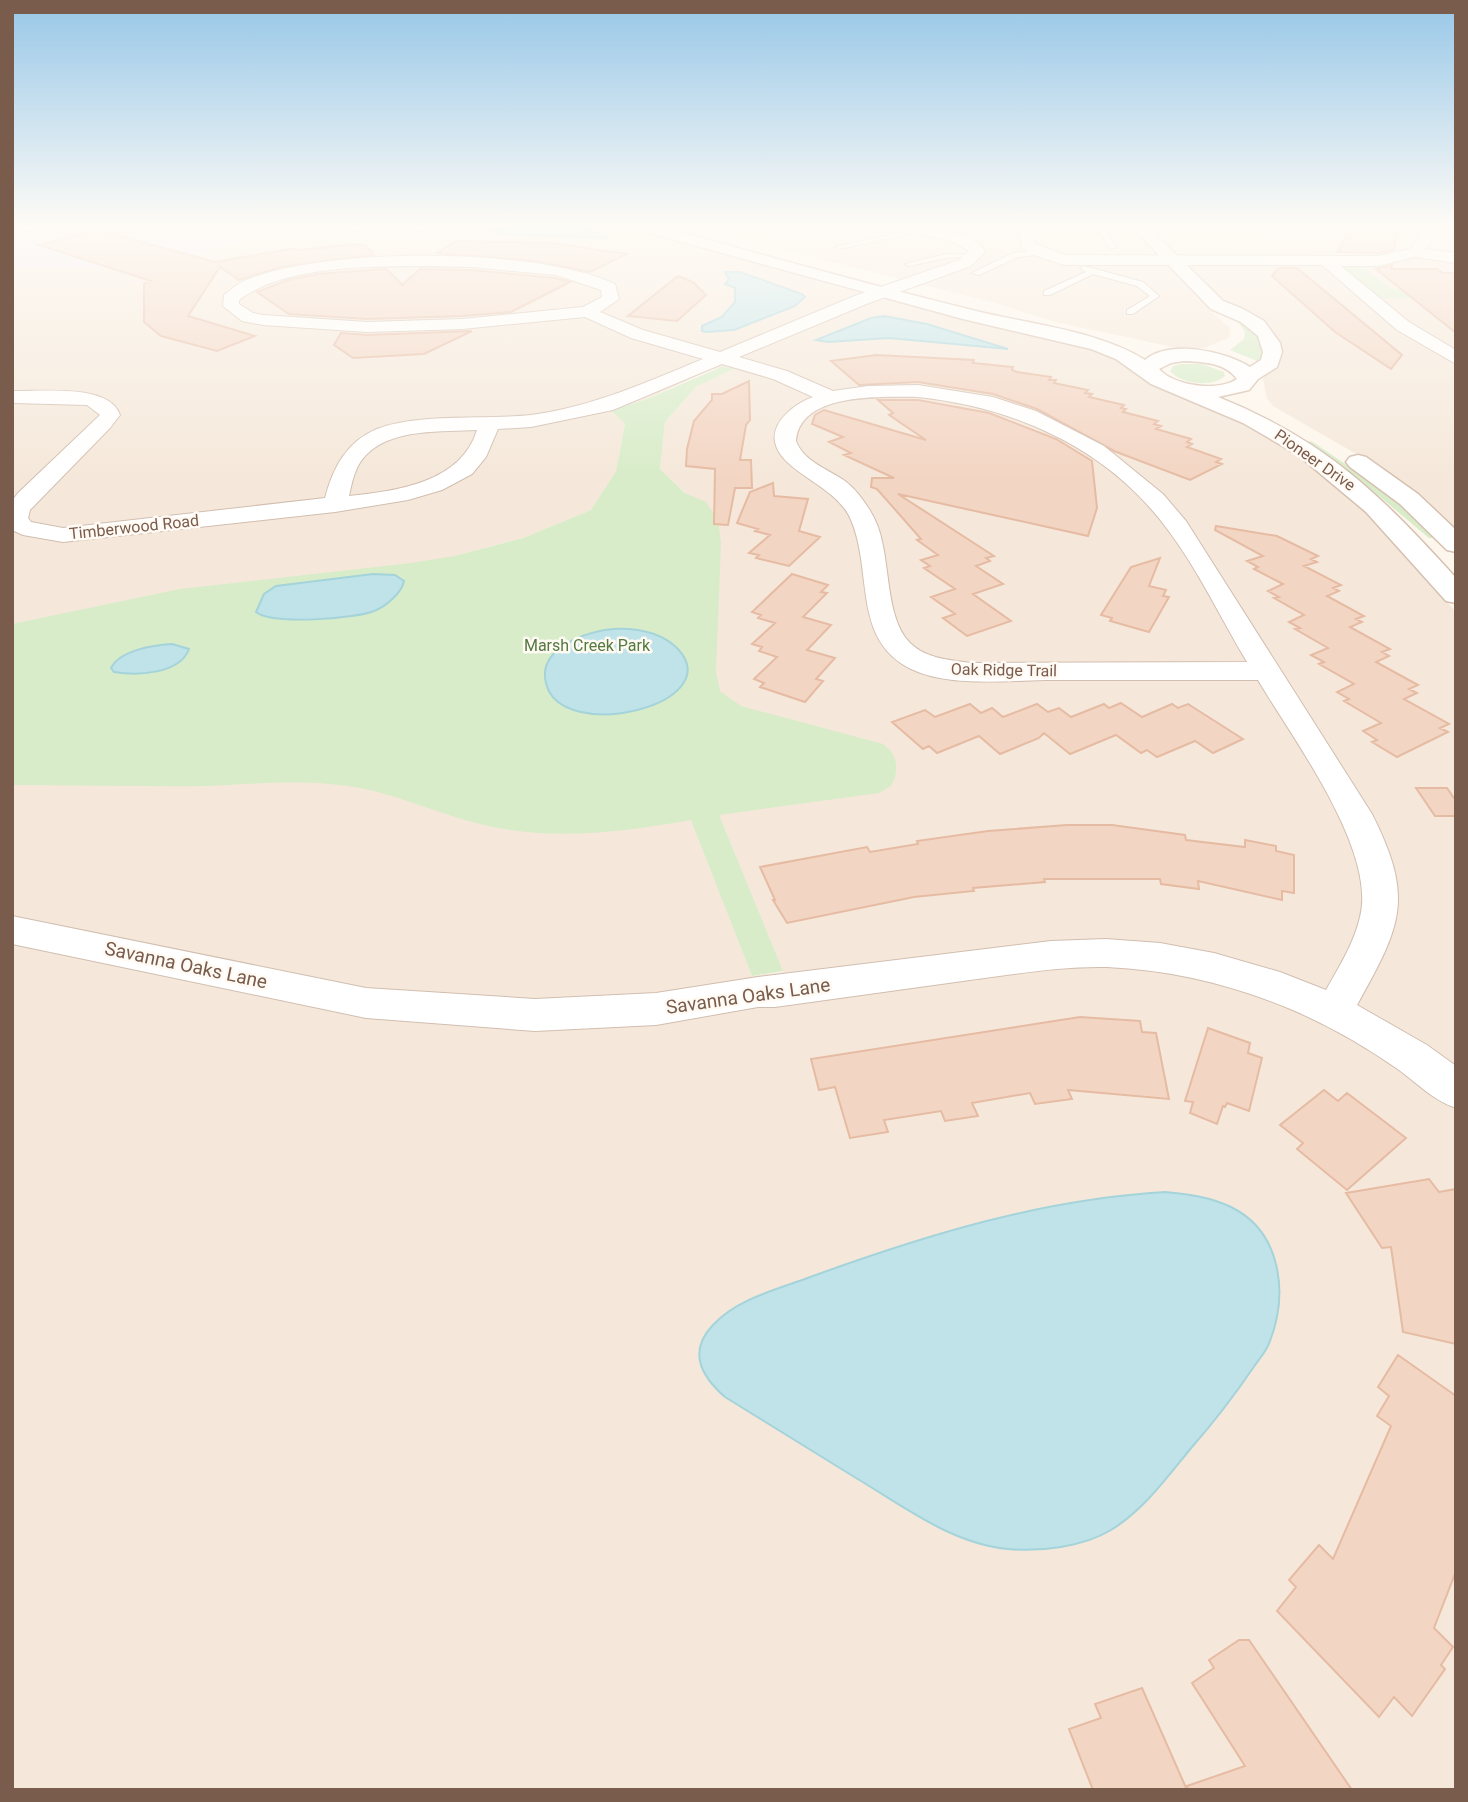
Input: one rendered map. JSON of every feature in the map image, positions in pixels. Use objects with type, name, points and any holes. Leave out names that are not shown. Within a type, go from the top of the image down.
[{"type":"street","points":[[234,309],[263,320],[357,327],[462,324],[587,312],[592,309]]},
{"type":"street","points":[[335,505],[344,474],[357,451],[384,434],[424,427],[489,425],[543,419],[606,406],[841,309]]},
{"type":"street","points":[[947,309],[1102,347],[1124,355],[1149,372]]},
{"type":"street","points":[[991,309],[1070,330],[1227,362],[1241,369],[1247,378]]},
{"type":"street","points":[[1149,372],[1148,366],[1155,360],[1189,355],[1235,339],[1233,323],[1215,309]]},
{"type":"street","points":[[1180,387],[1221,390],[1237,388],[1270,363],[1274,353],[1272,342],[1256,326],[1230,309]]},
{"type":"street","points":[[1384,309],[1404,326],[1456,358]]},
{"type":"street","points":[[587,312],[638,334],[790,378],[832,398]]},
{"type":"street","name":"Pioneer Drive","points":[[1149,372],[1162,381],[1256,421],[1329,465],[1376,506],[1456,595]]},
{"type":"street","name":"Pioneer Drive","points":[[1247,378],[1261,406],[1371,471],[1424,512],[1456,544]]},
{"type":"street","name":"Oak Ridge Trail","points":[[1266,671],[971,672],[932,667],[905,655],[891,642],[886,630],[867,531],[860,511],[836,485],[798,461],[785,442],[786,430],[798,414],[832,398],[894,390],[963,395],[1014,410],[1088,446],[1128,475],[1171,517],[1266,671],[1354,814],[1375,853],[1382,909],[1376,933],[1334,1011]]},
{"type":"street","name":"Timberwood Road","points":[[12,397],[91,399],[102,403],[108,409],[110,415],[26,498],[14,520],[23,528],[39,533],[63,535],[383,499],[420,490],[446,479],[468,466],[481,454],[489,425]]},
{"type":"street","points":[[12,547],[39,533]]},
{"type":"street","name":"Savanna Oaks Lane","points":[[12,930],[366,1003],[535,1015],[656,1009],[758,992],[1088,952],[1145,954],[1208,965],[1260,980],[1334,1011],[1391,1044],[1456,1090]]},
{"type":"lane","points":[[1130,312],[1135,309]]},
{"type":"shaded area","points":[[12,309],[928,309],[1086,347],[1116,359],[1149,383],[1228,414],[1303,457],[1366,510],[1456,612],[1456,1790],[12,1790],[12,768],[673,770],[752,976],[783,972],[700,770],[709,703],[714,520],[660,469],[665,422],[696,387],[734,368],[712,369],[652,397],[613,411],[625,424],[616,471],[591,510],[523,538],[419,565],[12,628]]},
{"type":"shaded area","points":[[1014,309],[1209,309],[1230,328],[1229,338],[1204,348],[1177,348],[1055,322]]},
{"type":"shaded area","points":[[1223,309],[1456,309],[1456,530],[1420,498],[1377,466],[1273,406],[1267,398],[1263,379],[1280,361],[1280,346]]},
{"type":"green space","points":[[1238,322],[1250,327],[1266,343],[1262,363],[1230,350],[1244,339],[1245,332]]},
{"type":"green space","points":[[1202,364],[1224,372],[1225,376],[1205,383],[1181,379],[1170,371],[1173,366]]},
{"type":"green space","name":"Marsh Creek Park","points":[[721,367],[735,368],[696,387],[665,422],[660,469],[685,493],[706,502],[718,520],[721,543],[716,671],[720,691],[741,706],[883,744],[892,753],[896,763],[896,774],[891,786],[879,793],[719,815],[783,971],[752,976],[691,820],[613,831],[533,833],[480,824],[381,793],[330,784],[12,785],[12,624],[180,589],[411,563],[454,556],[523,538],[591,510],[616,471],[625,424],[612,411]]},
{"type":"green space","points":[[1311,441],[1387,492],[1437,538],[1429,538],[1355,476],[1305,442]]},
{"type":"water","points":[[729,309],[787,309],[734,330],[702,331],[702,326],[722,317]]},
{"type":"water","points":[[884,316],[927,324],[1008,349],[889,338],[828,342],[816,340],[871,318]]},
{"type":"water","points":[[373,574],[395,575],[404,581],[392,599],[374,611],[349,616],[295,620],[265,616],[256,612],[264,594],[276,586]]},
{"type":"water","points":[[613,629],[647,632],[671,643],[678,649],[688,669],[681,687],[662,701],[636,710],[607,714],[580,712],[558,702],[546,683],[545,671],[549,660],[556,651],[578,638]]},
{"type":"water","points":[[172,644],[189,649],[177,664],[167,668],[134,674],[114,672],[111,668],[115,662],[130,653],[147,647]]},
{"type":"water","points":[[1165,1192],[1199,1196],[1231,1207],[1248,1218],[1261,1232],[1276,1266],[1279,1304],[1276,1323],[1263,1355],[1224,1409],[1165,1481],[1123,1522],[1088,1541],[1047,1549],[1008,1549],[987,1546],[948,1532],[725,1397],[704,1373],[699,1354],[705,1335],[713,1325],[734,1308],[773,1290],[942,1233],[986,1221],[1074,1202]]},
{"type":"building","points":[[144,309],[193,309],[188,316],[255,336],[217,351],[161,336],[144,322]]},
{"type":"building","points":[[282,309],[517,309],[511,312],[462,316],[367,319],[289,314]]},
{"type":"building","points":[[637,309],[690,309],[677,321],[628,316]]},
{"type":"building","points":[[1309,309],[1347,309],[1402,355],[1391,369],[1335,332]]},
{"type":"building","points":[[1426,309],[1456,309],[1456,333]]},
{"type":"building","points":[[472,331],[424,354],[353,358],[334,345],[341,333],[367,335]]},
{"type":"building","points":[[876,355],[974,360],[973,363],[1013,367],[1012,370],[1017,372],[1051,377],[1049,380],[1056,380],[1054,383],[1088,390],[1085,393],[1092,394],[1089,397],[1124,405],[1121,408],[1126,409],[1123,412],[1158,421],[1154,424],[1161,426],[1156,429],[1191,439],[1187,442],[1192,444],[1187,447],[1221,459],[1216,462],[1222,464],[1190,480],[1114,451],[1037,409],[993,394],[918,382],[859,385],[831,361]]},
{"type":"building","points":[[749,381],[750,420],[746,425],[740,460],[751,460],[752,488],[735,488],[728,525],[714,524],[715,469],[686,466],[687,449],[694,421],[712,400],[712,394],[722,394]]},
{"type":"building","points":[[878,400],[918,400],[989,413],[1056,439],[1092,461],[1097,508],[1088,536],[898,494],[994,556],[986,558],[990,561],[976,566],[1003,584],[973,594],[1011,621],[967,636],[943,618],[955,614],[931,597],[955,589],[924,568],[930,566],[921,560],[938,555],[917,540],[921,539],[877,489],[871,487],[872,478],[894,478],[844,455],[851,453],[829,442],[843,437],[812,424],[815,415],[824,410],[926,440],[889,415],[893,413]]},
{"type":"building","points":[[773,483],[774,496],[808,499],[799,531],[820,537],[789,566],[756,558],[759,555],[749,553],[770,535],[737,523],[750,492]]},
{"type":"building","points":[[1216,526],[1277,536],[1318,556],[1311,559],[1317,562],[1304,566],[1341,585],[1333,588],[1339,591],[1327,596],[1364,616],[1356,619],[1362,622],[1350,627],[1390,649],[1382,652],[1389,656],[1376,662],[1418,685],[1409,689],[1417,693],[1404,699],[1449,724],[1440,728],[1448,732],[1397,757],[1372,742],[1377,740],[1363,731],[1381,723],[1344,701],[1349,699],[1337,692],[1354,684],[1319,664],[1324,662],[1311,655],[1328,648],[1295,629],[1300,628],[1289,622],[1304,615],[1274,598],[1279,597],[1268,591],[1283,584],[1254,569],[1258,567],[1247,561],[1263,556],[1215,530]]},
{"type":"building","points":[[1160,558],[1149,586],[1166,590],[1163,596],[1169,597],[1149,632],[1110,621],[1112,618],[1101,615],[1131,567]]},
{"type":"building","points":[[792,574],[828,585],[821,592],[827,593],[803,617],[831,625],[807,650],[835,658],[816,679],[823,681],[805,702],[760,687],[764,683],[754,679],[777,657],[759,651],[762,647],[752,644],[775,623],[758,618],[761,615],[752,612]]},
{"type":"building","points":[[1121,703],[1142,717],[1172,704],[1178,708],[1188,704],[1243,739],[1213,753],[1195,741],[1157,757],[1147,750],[1141,753],[1116,735],[1070,754],[1044,733],[1039,738],[1000,754],[979,736],[937,753],[929,746],[923,749],[892,722],[925,710],[935,717],[970,704],[981,713],[992,708],[1003,717],[1037,704],[1048,712],[1059,708],[1071,717],[1104,704],[1109,708]]},
{"type":"building","points":[[1416,788],[1447,788],[1456,801],[1456,816],[1435,816]]},
{"type":"building","points":[[1067,825],[1112,825],[1185,835],[1186,840],[1245,847],[1245,840],[1276,846],[1276,851],[1294,855],[1294,893],[1282,891],[1282,900],[1198,881],[1199,889],[1161,884],[1160,879],[1044,879],[1045,882],[973,888],[974,891],[914,897],[787,923],[773,900],[760,867],[867,847],[870,852],[918,844],[917,841],[988,831]]},
{"type":"building","points":[[1080,1017],[1140,1021],[1142,1032],[1156,1033],[1169,1099],[1068,1090],[1072,1099],[1035,1104],[1030,1093],[972,1103],[978,1116],[945,1121],[941,1111],[884,1120],[888,1132],[850,1138],[835,1087],[819,1090],[811,1059]]},
{"type":"building","points":[[1208,1028],[1250,1043],[1248,1053],[1262,1058],[1249,1111],[1227,1103],[1223,1106],[1217,1124],[1190,1113],[1193,1102],[1185,1101]]},
{"type":"building","points":[[1324,1090],[1338,1101],[1347,1093],[1406,1138],[1347,1190],[1297,1149],[1303,1143],[1280,1125]]},
{"type":"building","points":[[1429,1179],[1439,1192],[1456,1189],[1456,1344],[1403,1332],[1391,1247],[1382,1248],[1346,1193]]},
{"type":"building","points":[[1398,1355],[1456,1396],[1456,1571],[1434,1628],[1453,1647],[1441,1665],[1445,1669],[1412,1716],[1394,1697],[1379,1717],[1277,1611],[1296,1587],[1289,1580],[1319,1545],[1333,1559],[1391,1426],[1377,1416],[1389,1396],[1378,1387]]},
{"type":"building","points":[[1239,1640],[1249,1640],[1352,1790],[1188,1790],[1187,1786],[1245,1766],[1192,1683],[1214,1668],[1209,1660]]},
{"type":"building","points":[[1142,1688],[1187,1790],[1093,1790],[1069,1729],[1101,1718],[1095,1704]]}]
